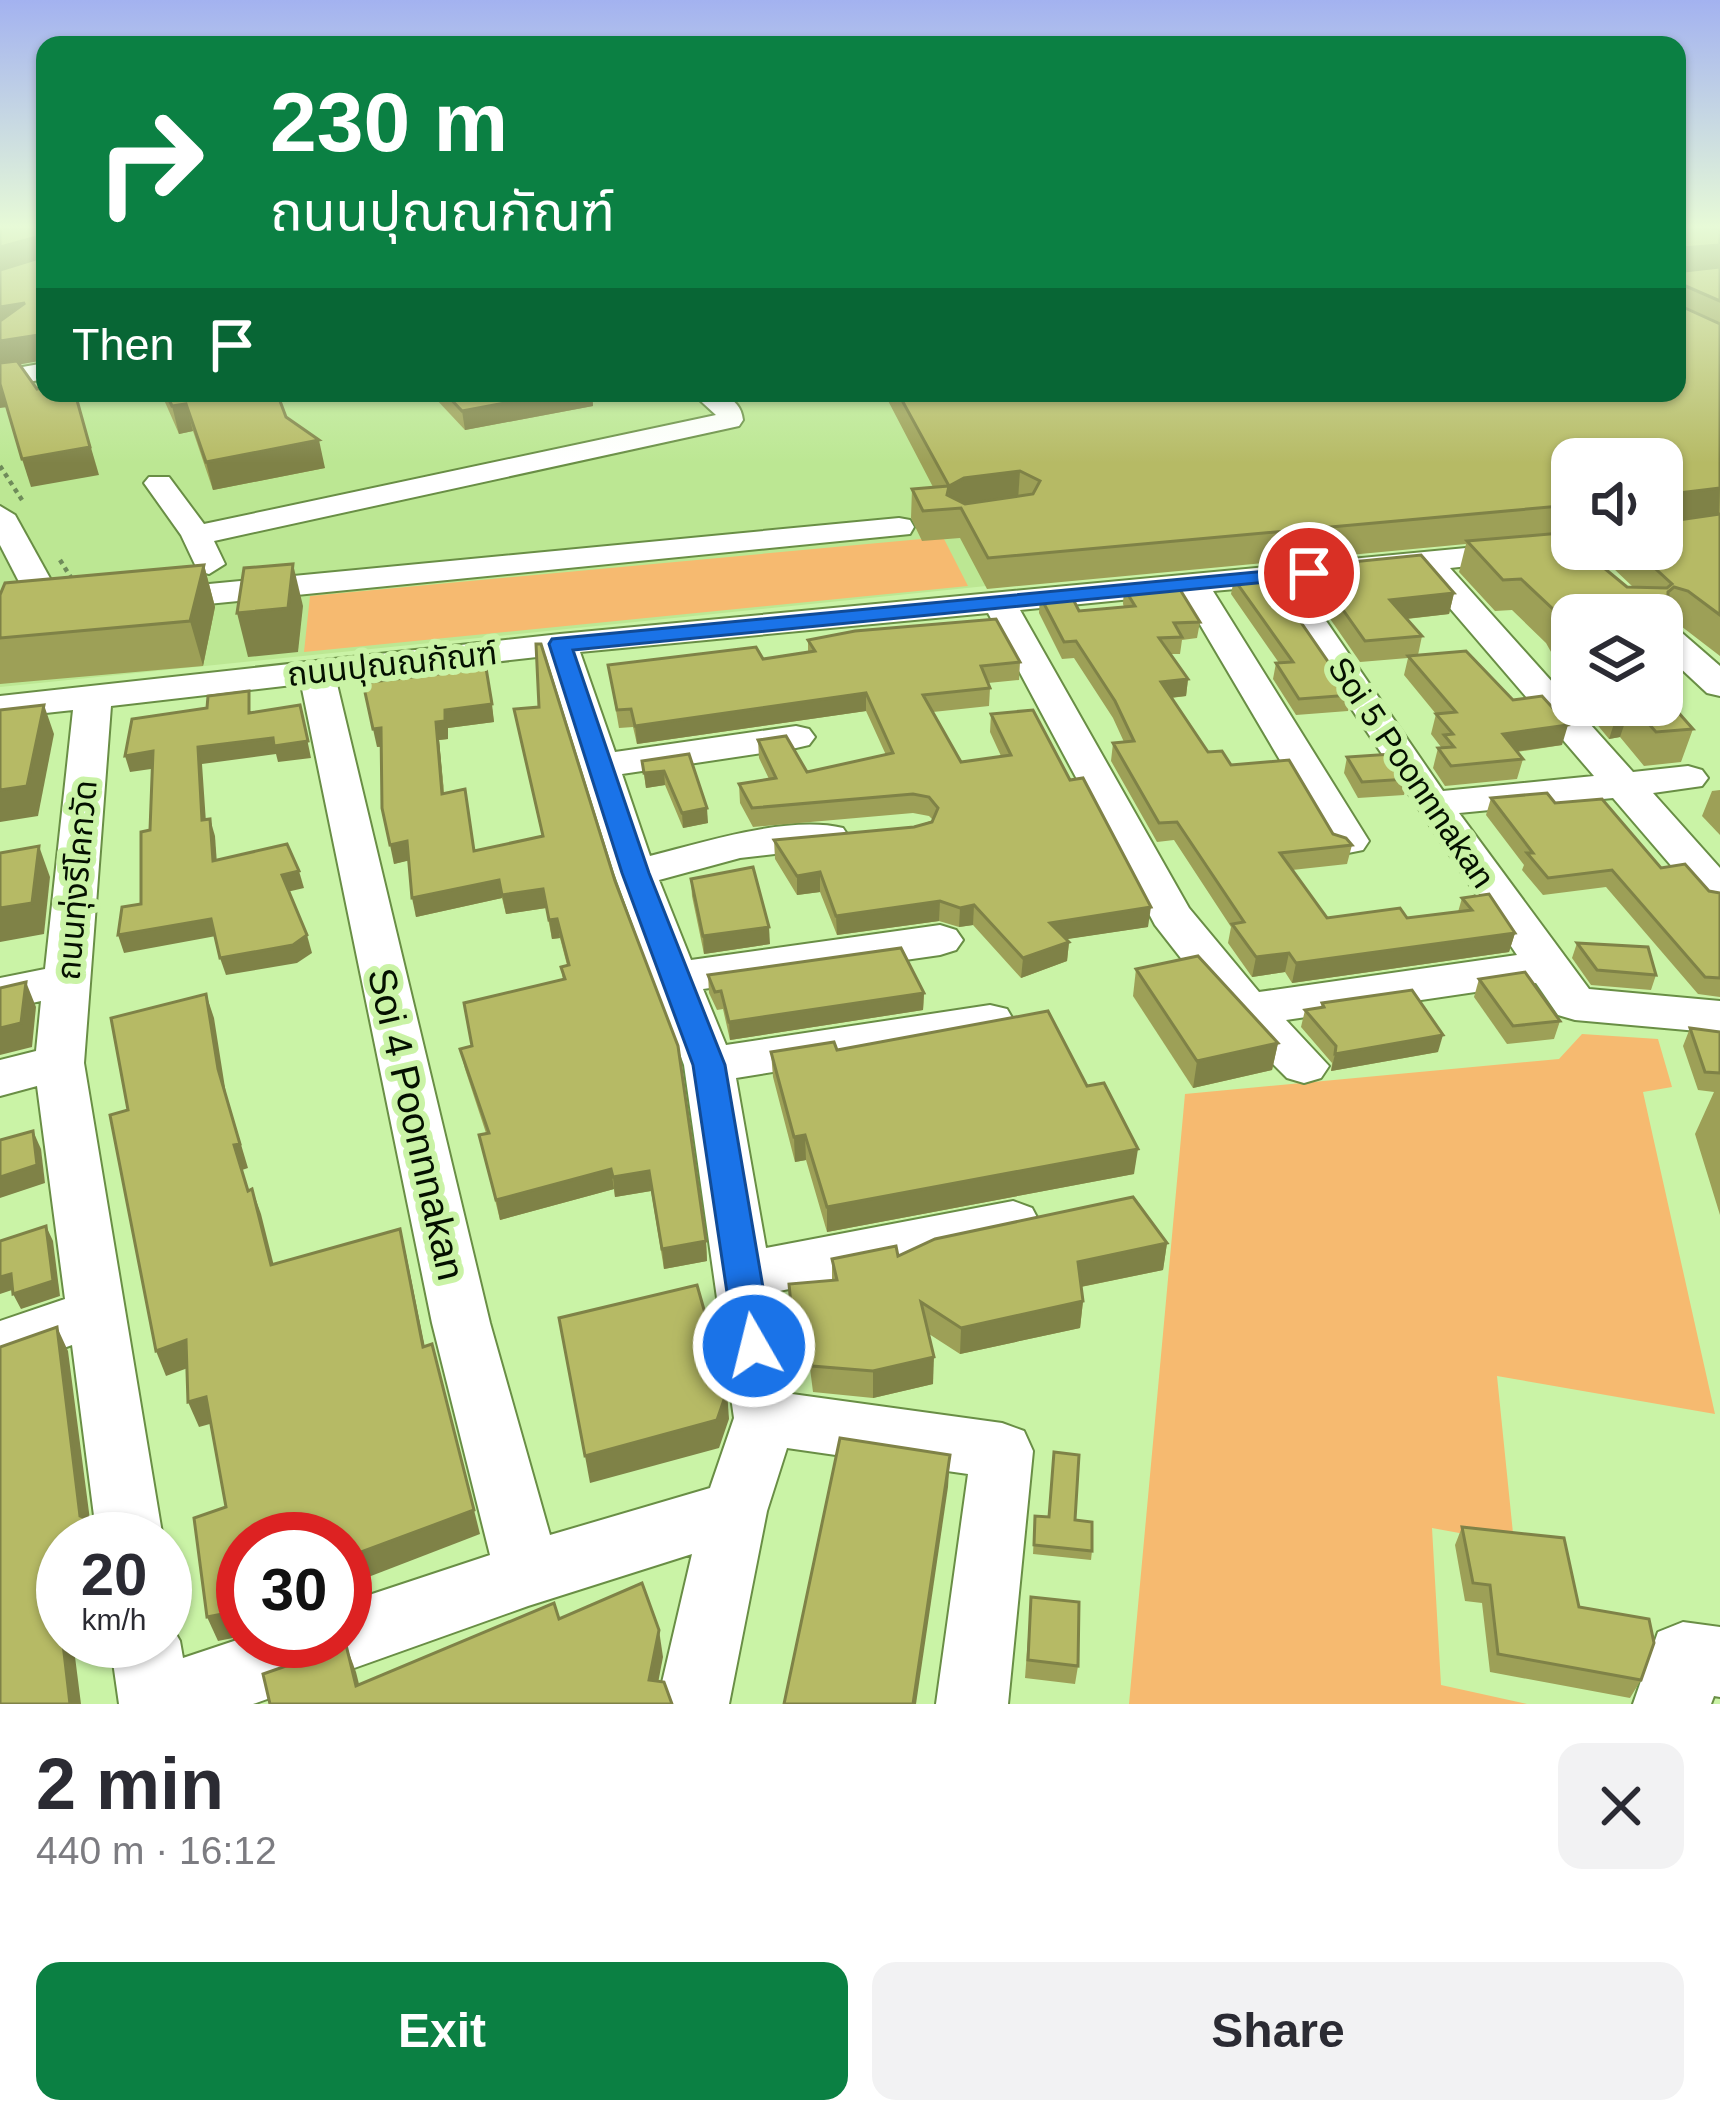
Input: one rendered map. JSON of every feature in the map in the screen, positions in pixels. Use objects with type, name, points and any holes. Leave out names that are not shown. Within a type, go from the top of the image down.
[{"type":"street","points":[[0,380],[36,373]]},
{"type":"street","points":[[159,483],[202,549],[729,420],[731,414],[716,402]]},
{"type":"street","points":[[0,515],[47,609]]},
{"type":"street","points":[[121,602],[899,527]]},
{"type":"street","name":"ถนนปุณณกัณฑ์","points":[[0,707],[560,644],[1427,562],[1551,558]]},
{"type":"street","points":[[1427,562],[1720,895]]},
{"type":"street","name":"Soi 5 Poonnnakan","points":[[1279,576],[1432,804],[1575,1004],[1720,1017]]},
{"type":"street","points":[[1192,584],[1348,841]]},
{"type":"street","points":[[1000,604],[1171,915],[1247,1010],[1304,1066]]},
{"type":"street","points":[[560,644],[635,873],[709,1065],[765,1418],[735,1511],[693,1704]]},
{"type":"street","points":[[1683,652],[1720,685]]},
{"type":"street","name":"Soi 4 Poonnnakan","points":[[316,671],[461,1323],[528,1574]]},
{"type":"street","name":"ถนนทุ่งรีโคกวัด","points":[[93,696],[59,1064],[126,1512]]},
{"type":"street","points":[[601,766],[796,737]]},
{"type":"street","points":[[1432,804],[1688,778]]},
{"type":"street","points":[[635,873],[738,846],[869,833]]},
{"type":"street","points":[[677,977],[940,940]]},
{"type":"street","points":[[1247,1010],[1548,966]]},
{"type":"street","points":[[0,994],[67,980]]},
{"type":"street","points":[[709,1065],[990,1022]]},
{"type":"street","points":[[0,1078],[59,1064]]},
{"type":"street","points":[[743,1275],[1062,1214]]},
{"type":"street","points":[[0,1346],[96,1312]]},
{"type":"street","points":[[765,1418],[1002,1451],[972,1704]]},
{"type":"street","points":[[372,1628],[735,1511]]},
{"type":"street","points":[[149,1668],[155,1704],[257,1668]]},
{"type":"shaded area","points":[[0,305],[36,305],[36,402],[1676,402],[1667,438],[1551,438],[1551,528],[0,687]]},
{"type":"shaded area","points":[[1686,305],[1701,305],[1686,363]]},
{"type":"shaded area","points":[[943,537],[968,586],[304,652],[310,596]]},
{"type":"shaded area","points":[[1582,1034],[1658,1039],[1672,1087],[1643,1092],[1715,1414],[1497,1376],[1514,1543],[1432,1528],[1441,1685],[1527,1704],[1129,1704],[1185,1094],[1559,1059]]},
{"type":"building","points":[[23,305],[36,305],[36,335],[0,341],[0,321]]},
{"type":"building","points":[[1686,308],[1720,324],[1720,488],[1683,493],[1683,438],[1551,438],[1551,507],[988,558],[961,508],[923,511],[912,489],[949,486],[903,402],[1686,402]],"holes":[[[1020,471],[1040,481],[1033,494],[965,504],[947,495],[949,486],[964,478]]]},
{"type":"building","points":[[17,361],[36,388],[36,402],[78,402],[90,447],[22,459],[0,384],[0,363]]},
{"type":"building","points":[[170,402],[280,402],[286,417],[319,440],[206,462],[186,404],[172,406]]},
{"type":"building","points":[[454,402],[510,402],[462,411]]},
{"type":"building","points":[[1720,514],[1720,615],[1688,591],[1674,587],[1668,594],[1551,594],[1551,607],[1521,579],[1503,580],[1467,541],[1551,534],[1551,570],[1606,570],[1627,587],[1667,588],[1672,584],[1657,570],[1683,570],[1683,519]]},
{"type":"building","points":[[1421,555],[1454,593],[1390,600],[1422,636],[1365,641],[1312,566]]},
{"type":"building","points":[[293,564],[288,608],[237,613],[244,568]]},
{"type":"building","points":[[204,565],[190,621],[0,638],[0,595],[5,583]]},
{"type":"building","points":[[1269,576],[1351,695],[1299,699],[1276,663],[1293,662],[1234,579]]},
{"type":"building","points":[[1176,583],[1200,622],[1174,623],[1182,637],[1159,638],[1188,679],[1161,682],[1208,752],[1222,751],[1231,765],[1289,760],[1333,834],[1352,845],[1280,853],[1327,918],[1400,908],[1407,918],[1472,910],[1462,898],[1489,894],[1515,933],[1296,963],[1289,953],[1256,957],[1232,924],[1244,922],[1177,822],[1159,823],[1113,743],[1134,741],[1115,701],[1076,641],[1064,642],[1040,596],[1070,593],[1079,611],[1135,606],[1124,588]]},
{"type":"building","points":[[996,619],[1020,662],[981,666],[990,688],[923,695],[961,762],[1011,755],[991,714],[1033,710],[1070,780],[1083,778],[1151,907],[1050,923],[1069,942],[1023,958],[974,905],[960,908],[940,901],[836,916],[820,872],[797,876],[774,840],[914,827],[932,822],[938,808],[929,797],[913,794],[752,808],[739,784],[776,778],[758,740],[786,736],[807,772],[893,753],[866,693],[635,726],[631,709],[617,710],[608,665],[756,647],[763,659],[815,651],[808,640],[855,631]]},
{"type":"building","points":[[536,644],[541,644],[615,881],[678,1046],[706,1241],[662,1249],[649,1171],[613,1177],[611,1169],[496,1200],[479,1135],[489,1133],[460,1049],[472,1046],[464,1003],[565,979],[561,967],[569,965],[557,919],[549,920],[543,889],[502,895],[499,880],[412,898],[407,841],[390,845],[382,808],[381,728],[373,729],[363,683],[486,668],[492,704],[445,710],[445,721],[436,722],[442,794],[465,789],[474,851],[543,836],[514,709],[539,707]]},
{"type":"building","points":[[1466,651],[1513,700],[1542,696],[1551,706],[1551,726],[1561,726],[1503,734],[1523,759],[1451,766],[1438,748],[1454,747],[1444,735],[1453,734],[1436,714],[1456,712],[1408,656]]},
{"type":"building","points":[[249,691],[249,713],[300,705],[308,741],[274,746],[273,738],[198,747],[202,820],[210,819],[213,861],[287,844],[299,871],[282,875],[307,935],[293,945],[220,958],[211,919],[118,935],[122,907],[141,904],[141,832],[150,830],[153,751],[125,756],[132,719],[207,708],[208,696]]},
{"type":"building","points":[[44,705],[27,786],[0,790],[0,710]]},
{"type":"building","points":[[1683,718],[1693,729],[1656,732],[1651,726],[1683,726]]},
{"type":"building","points":[[689,754],[707,808],[682,813],[664,771],[644,773],[642,761]]},
{"type":"building","points":[[1392,754],[1408,779],[1362,782],[1347,757]]},
{"type":"building","points":[[1547,793],[1555,803],[1602,799],[1661,868],[1685,864],[1709,891],[1720,893],[1720,978],[1705,977],[1612,870],[1548,878],[1491,798]]},
{"type":"building","points":[[39,846],[32,903],[0,908],[0,853]]},
{"type":"building","points":[[753,867],[769,927],[703,936],[691,879]]},
{"type":"building","points":[[1577,943],[1648,947],[1656,975],[1597,970]]},
{"type":"building","points":[[901,948],[924,993],[729,1022],[721,991],[715,992],[708,975]]},
{"type":"building","points":[[1198,956],[1278,1043],[1197,1061],[1136,969]]},
{"type":"building","points":[[1525,972],[1560,1021],[1513,1026],[1479,979]]},
{"type":"building","points":[[26,982],[21,1023],[0,1028],[0,988]]},
{"type":"building","points":[[1412,990],[1443,1035],[1335,1054],[1336,1046],[1305,1010],[1324,1007],[1322,1003]]},
{"type":"building","points":[[206,994],[218,1069],[240,1144],[234,1145],[248,1191],[252,1189],[271,1265],[400,1229],[423,1347],[432,1344],[474,1510],[372,1548],[372,1512],[216,1512],[216,1615],[207,1617],[194,1518],[226,1507],[206,1397],[188,1402],[186,1340],[156,1351],[110,1115],[128,1110],[111,1018]]},
{"type":"building","points":[[1048,1011],[1087,1086],[1104,1083],[1138,1149],[827,1207],[805,1135],[794,1137],[771,1052],[834,1042],[837,1050]]},
{"type":"building","points":[[1690,1028],[1720,1032],[1720,1073],[1705,1072]]},
{"type":"building","points":[[33,1131],[37,1165],[0,1177],[0,1140]]},
{"type":"building","points":[[1133,1197],[1167,1243],[1078,1262],[1083,1301],[961,1328],[921,1302],[934,1357],[873,1371],[812,1366],[807,1325],[793,1326],[789,1284],[837,1280],[832,1259],[896,1246],[898,1256],[935,1239]]},
{"type":"building","points":[[46,1226],[53,1281],[13,1294],[11,1274],[0,1277],[0,1241]]},
{"type":"building","points":[[697,1285],[727,1391],[717,1420],[585,1456],[559,1318]]},
{"type":"building","points":[[57,1327],[80,1512],[36,1512],[36,1668],[66,1668],[70,1704],[0,1704],[0,1347]]},
{"type":"building","points":[[840,1438],[950,1455],[913,1704],[784,1704]]},
{"type":"building","points":[[1054,1452],[1079,1455],[1075,1520],[1092,1522],[1092,1551],[1034,1545],[1035,1516],[1049,1517]]},
{"type":"building","points":[[1462,1527],[1564,1538],[1579,1607],[1649,1619],[1654,1643],[1641,1680],[1498,1654],[1490,1585],[1473,1583]]},
{"type":"building","points":[[642,1583],[659,1630],[649,1680],[664,1682],[672,1704],[270,1704],[263,1674],[280,1668],[352,1668],[356,1686],[554,1603],[559,1619]]},
{"type":"building","points":[[1031,1597],[1079,1602],[1078,1666],[1028,1660]]},
{"type":"route","points":[[754,1346],[709,1065],[635,873],[560,644],[1309,573]]}]
